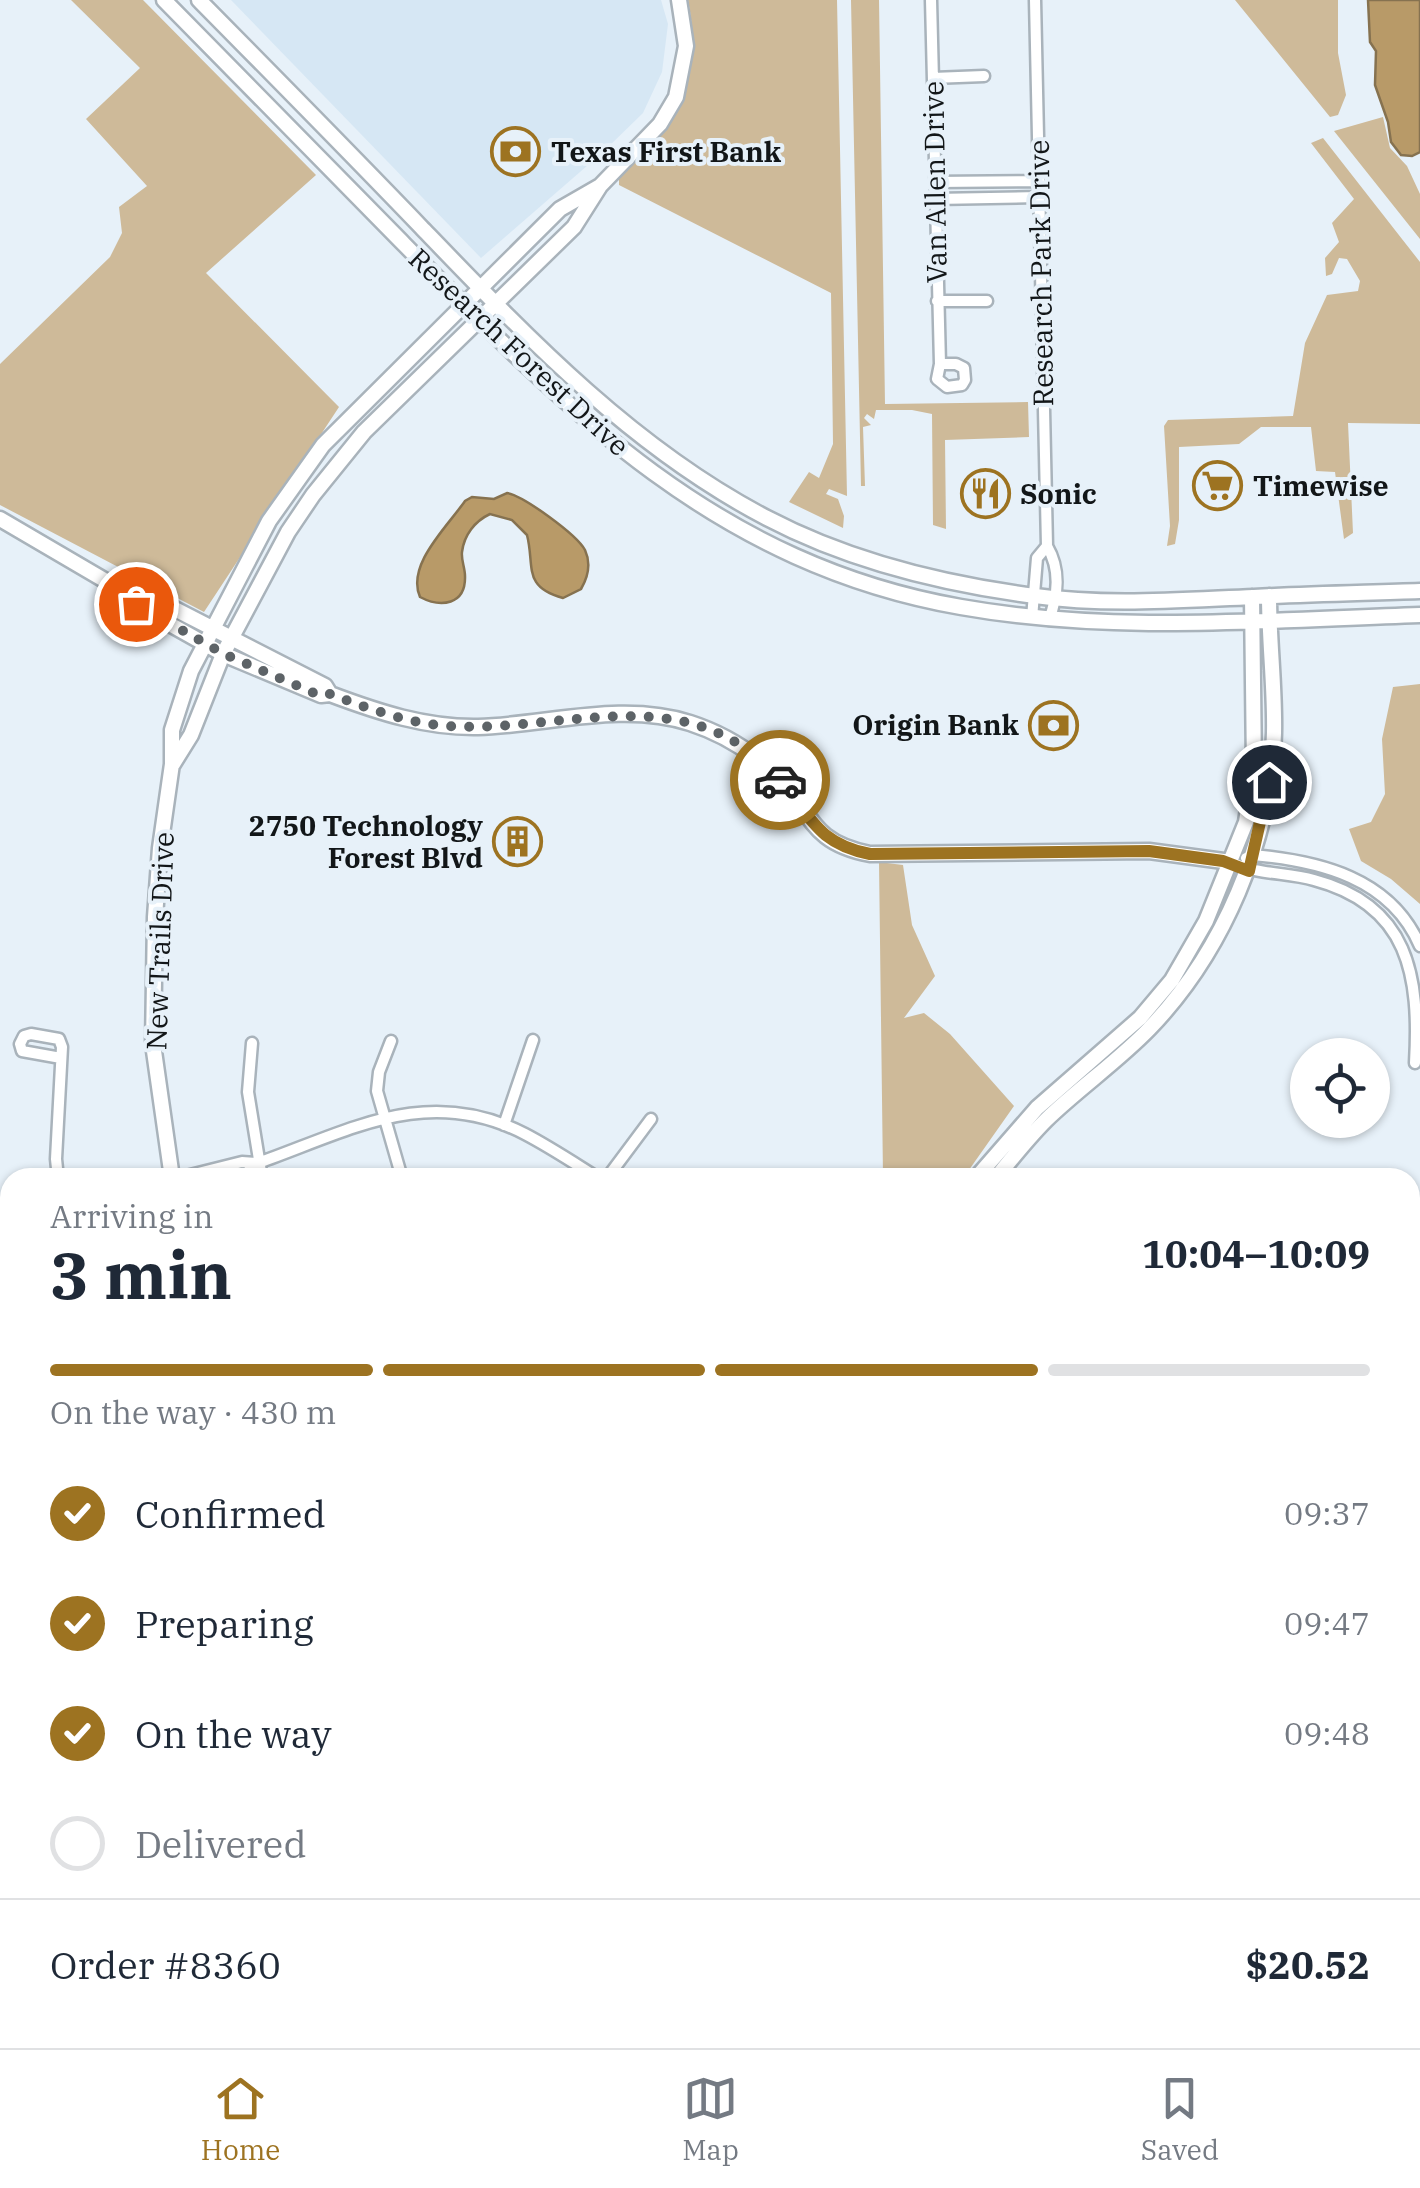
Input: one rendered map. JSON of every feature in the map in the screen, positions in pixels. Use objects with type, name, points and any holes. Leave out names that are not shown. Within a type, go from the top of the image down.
[{"type":"street","name":"Research Forest Drive","points":[[164,0],[463,304],[593,428],[649,473],[759,540],[876,586],[958,607],[1049,620],[1151,624],[1420,615]]},
{"type":"street","name":"Research Forest Drive","points":[[199,0],[480,288],[609,411],[663,454],[769,520],[829,546],[908,572],[1035,596],[1151,602],[1420,591]]},
{"type":"street","name":"New Trails Drive","points":[[172,764],[191,735],[227,647],[288,532],[335,468],[364,432],[574,227],[600,186],[660,124],[676,97],[686,46],[679,0]]},
{"type":"street","name":"Van Allen Drive","points":[[932,0],[940,364]]},
{"type":"street","name":"Research Park Drive","points":[[1035,0],[1047,546],[1056,561],[1056,598],[1049,620]]},
{"type":"street","points":[[230,67],[267,69]]},
{"type":"street","points":[[933,78],[984,76]]},
{"type":"street","points":[[935,182],[1038,181]]},
{"type":"street","name":"New Trails Drive","points":[[173,1168],[158,1093],[152,981],[160,848],[172,764],[172,730],[207,636],[269,521],[323,445],[560,209],[600,186]]},
{"type":"street","points":[[936,199],[1038,198]]},
{"type":"street","points":[[937,301],[986,301]]},
{"type":"street","points":[[323,445],[346,455]]},
{"type":"street","points":[[323,445],[335,468]]},
{"type":"street","points":[[0,519],[123,591],[165,604],[227,647],[324,686],[330,694],[398,717],[448,726],[638,714],[688,722],[732,742],[775,774],[817,830],[843,848],[870,854],[1149,851],[1230,862],[1249,871],[1296,876],[1334,886],[1364,901],[1386,919],[1402,944],[1414,984],[1415,1063]]},
{"type":"street","name":"Research Park Drive","points":[[1032,618],[1038,558],[1047,546]]},
{"type":"street","points":[[986,1168],[1176,985],[1223,923],[1249,871],[1269,782],[1274,733],[1268,596]]},
{"type":"street","points":[[1176,985],[1246,822],[1254,769],[1252,597]]},
{"type":"street","points":[[1230,862],[1253,855],[1322,866],[1362,882],[1398,909],[1420,946]]},
{"type":"street","points":[[504,1125],[533,1040]]},
{"type":"street","points":[[390,1042],[377,1091],[399,1168]]},
{"type":"street","points":[[252,1043],[248,1092],[259,1168]]},
{"type":"street","points":[[57,1168],[60,1058]]},
{"type":"street","points":[[252,1168],[383,1118],[435,1110],[504,1125],[581,1168]]},
{"type":"street","points":[[1003,1168],[1042,1113]]},
{"type":"street","points":[[613,1168],[650,1119]]},
{"type":"street","points":[[217,1168],[258,1163]]},
{"type":"shaded area","points":[[71,0],[143,0],[316,175],[206,273],[339,407],[204,612],[0,505],[0,364],[110,257],[122,233],[119,207],[147,186],[86,119],[140,68]]},
{"type":"shaded area","points":[[231,0],[661,0],[668,24],[662,72],[643,113],[481,258]]},
{"type":"shaded area","points":[[688,0],[837,0],[847,496],[829,489],[826,494],[838,499],[844,516],[843,528],[789,502],[809,472],[819,478],[833,444],[831,293],[619,185],[619,176],[655,137],[680,98],[692,54]]},
{"type":"shaded area","points":[[851,0],[879,0],[885,404],[1028,402],[1029,437],[945,440],[946,529],[933,525],[932,414],[876,410],[874,419],[867,414],[864,418],[871,425],[863,427],[865,486],[861,486]]},
{"type":"shaded area","points":[[1235,0],[1338,0],[1338,53],[1346,95],[1338,115],[1330,117]]},
{"type":"shaded area","points":[[1368,0],[1420,0],[1420,152],[1412,156],[1401,155],[1391,142],[1375,85],[1376,51],[1370,42]]},
{"type":"shaded area","points":[[1383,117],[1390,148],[1407,166],[1420,194],[1420,239],[1334,131]]},
{"type":"shaded area","points":[[1323,138],[1420,262],[1420,424],[1348,423],[1353,533],[1344,539],[1335,472],[1316,471],[1311,427],[1261,427],[1239,444],[1179,447],[1179,520],[1175,544],[1167,546],[1170,526],[1164,426],[1168,420],[1293,416],[1305,343],[1327,295],[1358,291],[1360,281],[1347,259],[1339,258],[1332,274],[1326,276],[1325,258],[1339,242],[1332,223],[1354,199],[1311,143]]},
{"type":"shaded area","points":[[507,493],[537,508],[580,543],[588,565],[581,589],[563,598],[541,588],[533,574],[527,535],[512,520],[490,514],[475,525],[465,540],[464,586],[457,598],[444,603],[420,597],[417,585],[423,559],[465,501],[472,497],[494,499]]},
{"type":"shaded area","points":[[1420,684],[1420,904],[1391,879],[1361,861],[1349,829],[1371,822],[1385,794],[1382,739],[1393,687]]},
{"type":"shaded area","points":[[879,862],[903,865],[912,925],[935,976],[904,1018],[924,1013],[950,1034],[1014,1106],[970,1168],[883,1168]]},
{"type":"way so far","points":[[136,604],[224,654],[321,696],[330,694],[398,717],[441,725],[477,726],[605,715],[664,717],[688,722],[732,742],[780,780]]},
{"type":"place","name":"Texas First Bank","points":[[516,152]]},
{"type":"place","name":"Timewise","points":[[1218,486]]},
{"type":"place","name":"Sonic","points":[[985,494]]},
{"type":"place","name":"Origin Bank","points":[[1054,725]]},
{"type":"place","name":"2750 Technology Forest Blvd","points":[[518,842]]},
{"type":"route","points":[[780,780],[817,830],[843,848],[870,854],[1149,851],[1230,862],[1249,871],[1269,782]]}]
